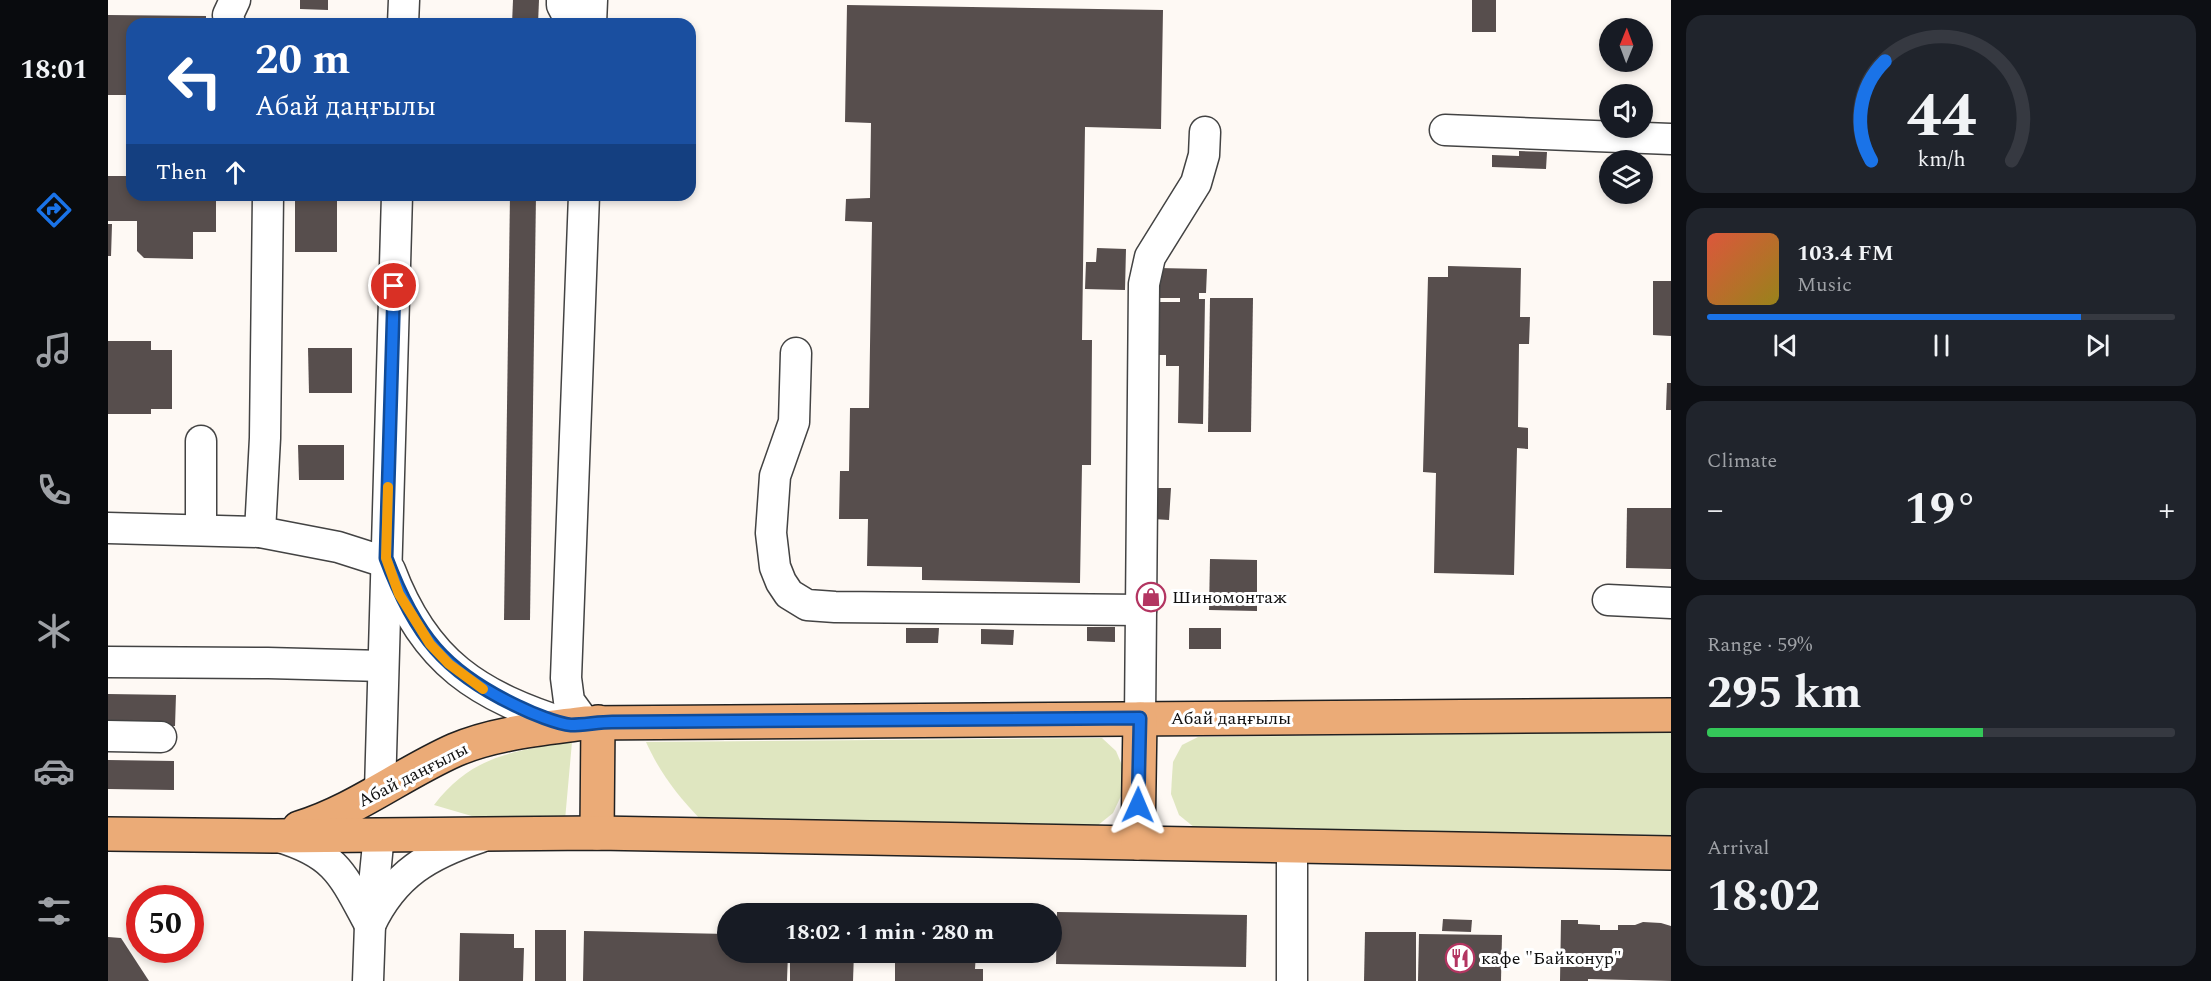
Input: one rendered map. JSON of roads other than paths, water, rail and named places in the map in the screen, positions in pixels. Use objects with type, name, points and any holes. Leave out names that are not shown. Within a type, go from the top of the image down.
[{"type":"main road","name":"Абай даңғылы","points":[[274,836],[310,825],[456,750],[489,739],[584,723],[1671,715]]},
{"type":"main road","points":[[1138,843],[1140,718]]},
{"type":"main road","points":[[584,723],[597,833]]},
{"type":"main road","points":[[379,834],[380,791]]},
{"type":"main road","name":"Абай даңғылы","points":[[108,834],[274,836],[597,833],[1671,853]]},
{"type":"street","points":[[403,18],[404,0]]},
{"type":"street","points":[[562,0],[562,5],[570,18]]},
{"type":"street","points":[[591,18],[592,0]]},
{"type":"street","points":[[1445,130],[1671,139]]},
{"type":"street","points":[[1140,718],[1144,284],[1150,257],[1196,183],[1204,155],[1205,132]]},
{"type":"street","points":[[260,532],[266,427],[268,201]]},
{"type":"street","points":[[380,791],[397,201]]},
{"type":"street","points":[[584,201],[566,678],[569,701],[584,723]]},
{"type":"street","points":[[796,353],[794,422],[775,476],[771,533],[775,567],[780,582],[789,594],[807,605],[835,608],[1141,610]]},
{"type":"street","points":[[201,441],[201,530]]},
{"type":"street","points":[[108,528],[260,532],[338,547],[385,560]]},
{"type":"street","points":[[385,560],[399,594],[414,620],[430,644],[449,664],[473,682],[527,711],[584,723]]},
{"type":"street","points":[[1608,600],[1671,603]]},
{"type":"street","points":[[108,662],[383,666]]},
{"type":"street","points":[[108,736],[161,736]]},
{"type":"street","points":[[368,981],[370,925],[379,834]]},
{"type":"street","points":[[370,925],[379,905],[394,885],[433,855],[491,834]]},
{"type":"street","points":[[274,836],[302,844],[331,863],[350,887],[370,925]]},
{"type":"street","points":[[1292,846],[1292,981]]},
{"type":"place","name":"Шиномонтаж","points":[[1151,597]]},
{"type":"place","name":"кафе \"Байконур\"","points":[[1460,958]]}]
